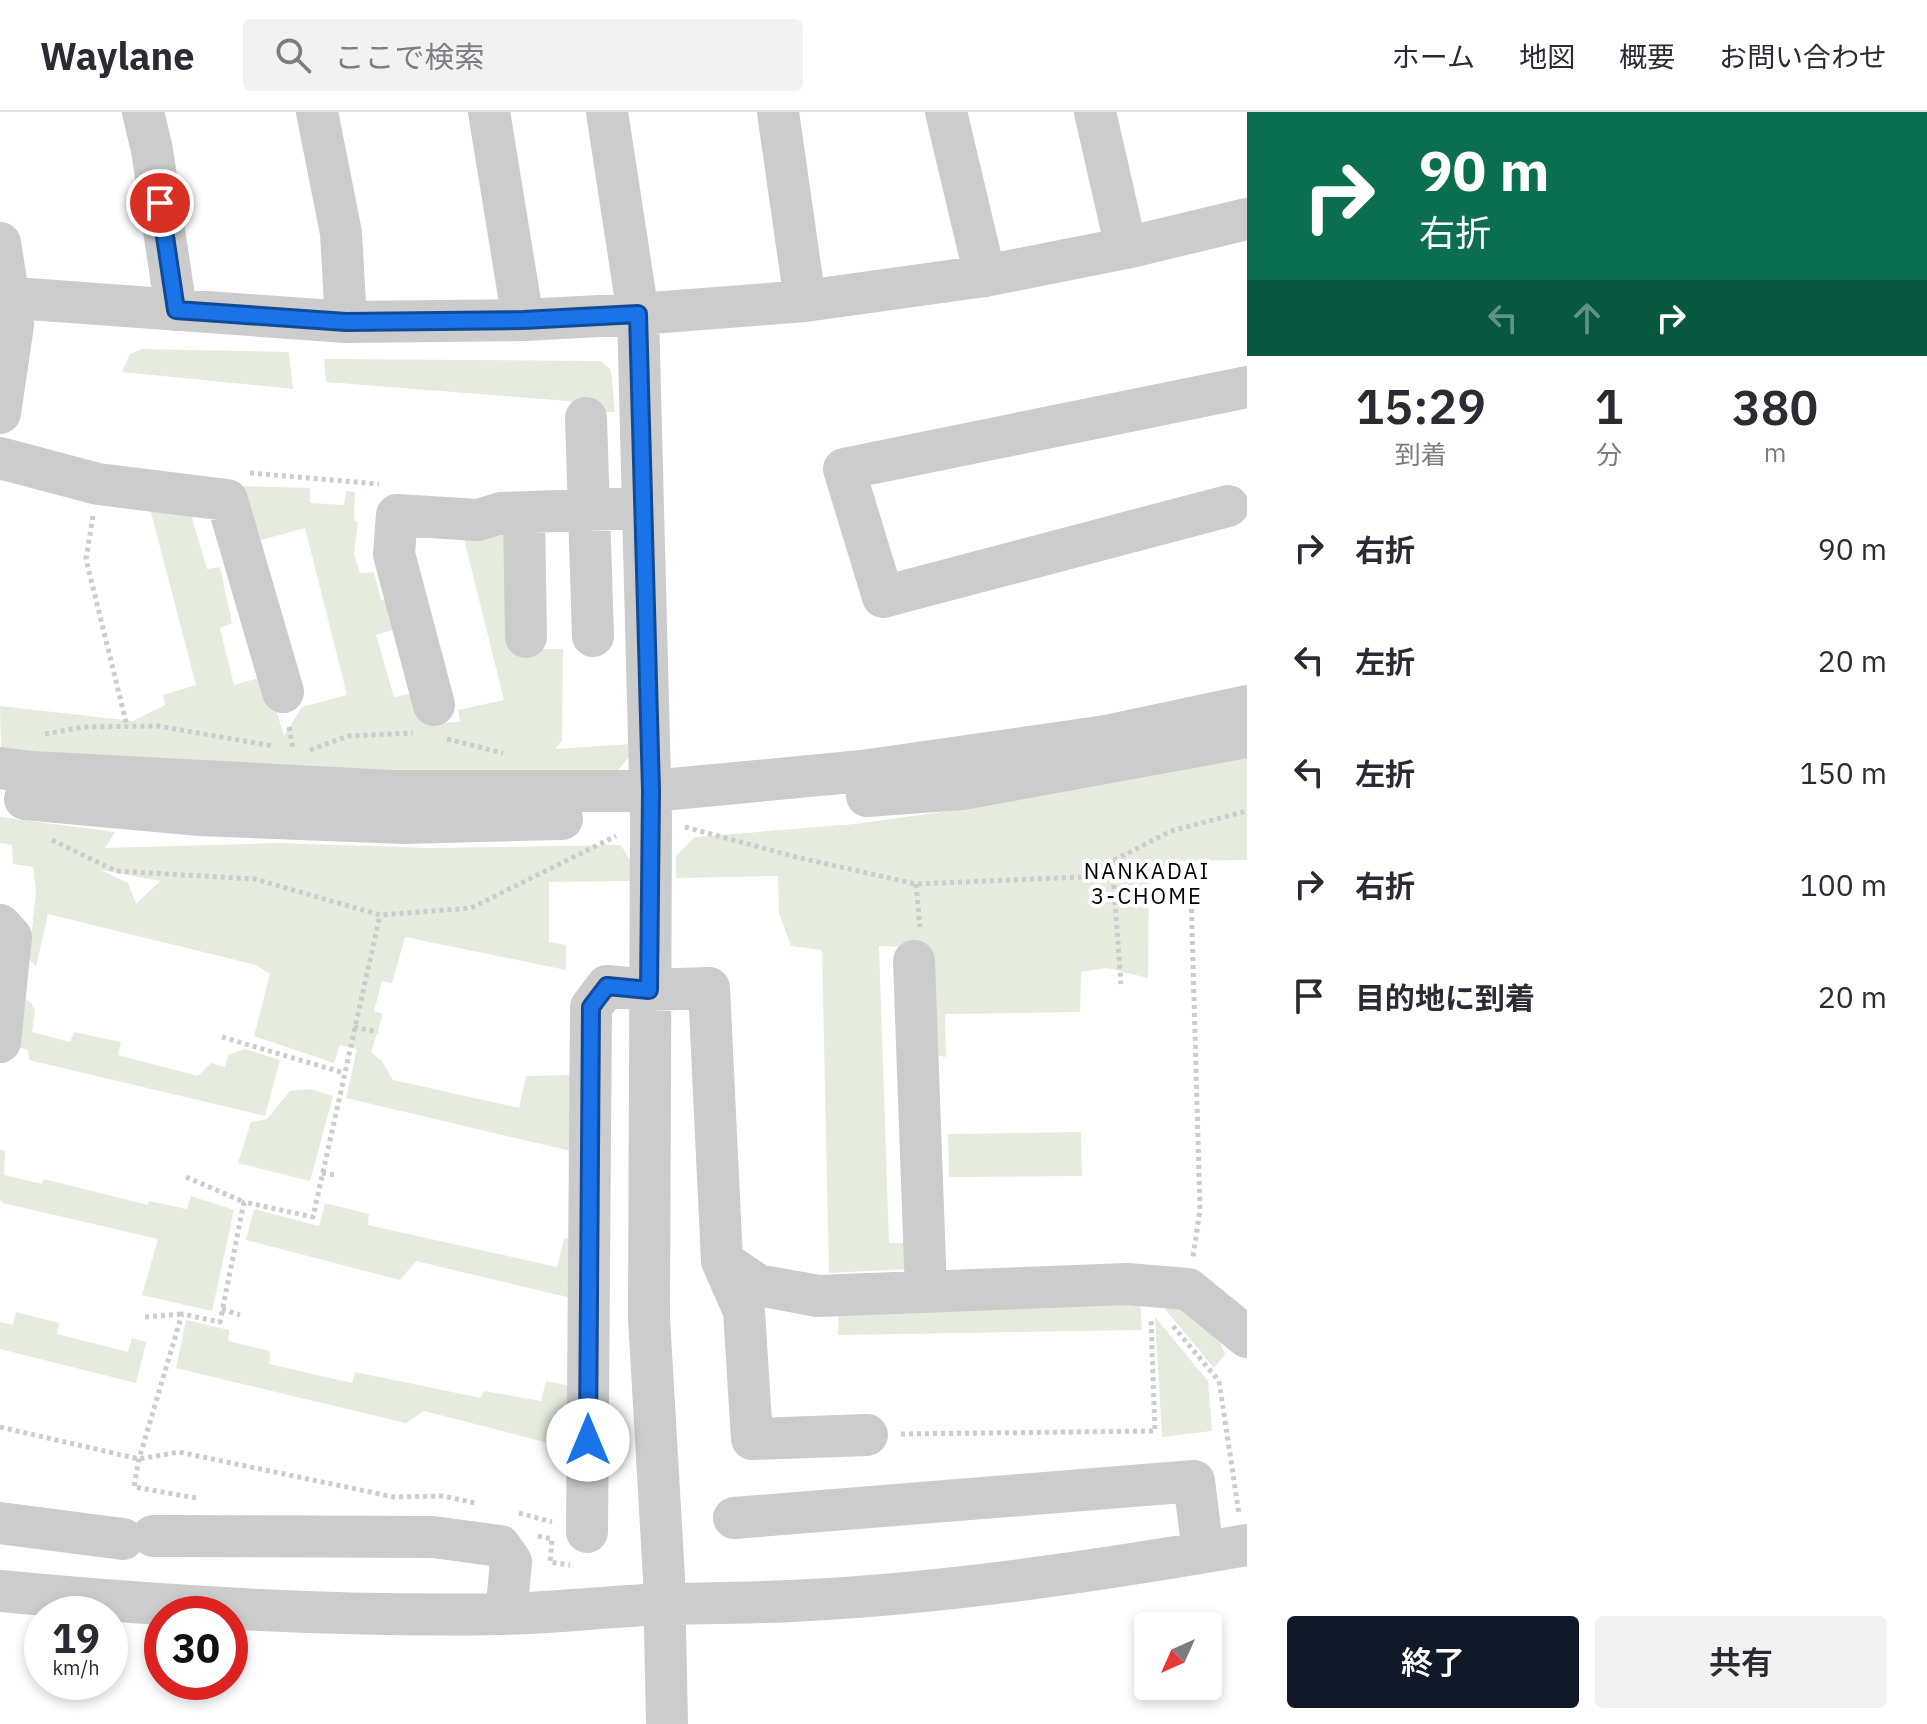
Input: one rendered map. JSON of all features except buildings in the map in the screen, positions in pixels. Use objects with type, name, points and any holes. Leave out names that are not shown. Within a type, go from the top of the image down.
[{"type":"street","points":[[143,112],[152,150],[176,310]]},
{"type":"street","points":[[317,112],[341,233],[346,322]]},
{"type":"street","points":[[489,112],[523,320]]},
{"type":"street","points":[[607,112],[638,314],[651,804],[649,1318],[667,1724]]},
{"type":"street","points":[[778,112],[805,301]]},
{"type":"street","points":[[946,112],[985,276]]},
{"type":"street","points":[[1095,112],[1126,248]]},
{"type":"street","points":[[4,298],[346,322],[523,320],[638,314],[805,301],[985,276],[1126,248],[1247,219]]},
{"type":"street","points":[[0,243],[4,298],[13,325],[0,413]]},
{"type":"street","points":[[1228,506],[883,597],[844,469],[1247,387]]},
{"type":"street","points":[[586,418],[593,636]]},
{"type":"street","points":[[0,458],[98,484],[227,500],[283,692]]},
{"type":"street","points":[[432,725],[394,554],[397,515],[478,520],[501,513],[643,508]]},
{"type":"street","points":[[524,513],[526,637]]},
{"type":"street","points":[[0,768],[651,804],[1106,736],[1247,706]]},
{"type":"street","points":[[0,797],[200,815],[404,823],[651,804],[831,799],[962,789],[1247,737]]},
{"type":"street","points":[[0,925],[11,937],[0,1042]]},
{"type":"street","points":[[914,961],[926,1292]]},
{"type":"street","points":[[587,1532],[591,1007],[607,986],[649,990],[709,988],[722,1261],[744,1311],[752,1439],[867,1435]]},
{"type":"street","points":[[722,1261],[758,1285],[818,1296],[1127,1284],[1168,1295],[1247,1337]]},
{"type":"street","points":[[734,1518],[1194,1481],[1203,1552]]},
{"type":"street","points":[[0,1523],[138,1538],[433,1537],[500,1546],[511,1562],[506,1614]]},
{"type":"street","points":[[0,1591],[140,1604],[287,1612],[506,1614],[664,1604],[812,1600],[931,1589],[1108,1567],[1245,1545]]},
{"type":"path","points":[[42,735],[84,727],[158,726],[306,751],[348,736],[432,725],[513,756]]},
{"type":"path","points":[[40,834],[116,871],[255,879],[380,915],[471,908],[651,804],[796,857],[916,884],[1081,877],[1171,831],[1247,811]]},
{"type":"path","points":[[1112,861],[1121,984]]},
{"type":"path","points":[[867,1435],[1155,1431],[1150,1321],[1168,1295],[1200,1209],[1191,893]]},
{"type":"path","points":[[186,1177],[244,1202],[313,1217],[380,915]]},
{"type":"path","points":[[354,1027],[378,1032]]},
{"type":"path","points":[[222,1037],[344,1073]]},
{"type":"path","points":[[322,1173],[335,1175]]},
{"type":"path","points":[[145,1317],[182,1314],[220,1322],[244,1202]]},
{"type":"path","points":[[1168,1295],[1219,1381],[1245,1545]]},
{"type":"path","points":[[222,1309],[240,1315]]},
{"type":"path","points":[[182,1314],[139,1459],[134,1487],[207,1500]]},
{"type":"path","points":[[0,1427],[139,1459],[179,1452],[394,1497],[443,1496],[484,1505]]},
{"type":"green space","points":[[142,349],[289,352],[293,389],[122,372],[130,354]]},
{"type":"green space","points":[[324,359],[601,361],[611,370],[615,412],[596,412],[568,401],[326,382]]},
{"type":"green space","points":[[235,486],[310,488],[310,503],[344,505],[346,491],[355,492],[354,520],[358,522],[354,555],[360,573],[374,572],[381,600],[400,596],[398,628],[376,635],[394,697],[424,691],[432,723],[460,722],[458,710],[504,700],[461,527],[510,532],[516,649],[563,649],[562,741],[555,749],[631,744],[631,754],[616,773],[314,774],[1,749],[0,706],[133,721],[165,705],[163,695],[196,685],[148,501],[216,510],[192,518],[207,569],[220,567],[232,623],[220,628],[234,685],[266,676],[284,736],[302,707],[347,695],[305,528],[250,543]]},
{"type":"green space","points":[[1247,753],[1247,860],[1172,861],[1149,876],[1148,978],[1107,968],[1081,972],[1080,1012],[945,1014],[946,1057],[933,1055],[930,948],[879,946],[889,1243],[909,1243],[909,1269],[829,1273],[822,950],[791,946],[779,913],[778,876],[676,878],[676,856],[695,837],[855,824],[963,809]]},
{"type":"green space","points":[[0,817],[115,832],[105,848],[278,843],[430,848],[621,845],[630,860],[630,881],[549,882],[549,942],[566,945],[566,970],[405,937],[392,983],[382,981],[374,1011],[383,1014],[371,1052],[382,1061],[393,1080],[519,1108],[526,1076],[578,1075],[575,1152],[346,1098],[357,1049],[340,1045],[334,1063],[254,1036],[270,974],[256,965],[48,914],[36,967],[29,959],[36,891],[33,867],[13,864],[12,845],[0,843]],"holes":[[[101,870],[160,881],[136,904],[128,883]]]},
{"type":"green space","points":[[12,997],[30,1001],[35,1010],[32,1032],[70,1042],[74,1032],[121,1042],[118,1055],[198,1076],[211,1063],[225,1067],[228,1055],[245,1049],[280,1060],[265,1116],[29,1060],[28,1050],[9,1045]]},
{"type":"green space","points":[[310,1089],[333,1096],[310,1181],[238,1163],[251,1122],[267,1119],[290,1091]]},
{"type":"green space","points":[[1081,1132],[1082,1176],[949,1177],[948,1134]]},
{"type":"green space","points":[[0,1149],[5,1151],[4,1175],[42,1184],[44,1179],[148,1205],[149,1201],[187,1209],[191,1196],[234,1210],[212,1311],[142,1295],[158,1239],[3,1203],[0,1200]]},
{"type":"green space","points":[[325,1203],[369,1214],[368,1225],[557,1267],[564,1239],[575,1236],[571,1298],[416,1261],[400,1280],[246,1240],[254,1209],[319,1226]]},
{"type":"green space","points":[[1166,1296],[1218,1336],[1225,1354],[1214,1368],[1165,1309]]},
{"type":"green space","points":[[1140,1302],[1142,1330],[838,1335],[839,1306]]},
{"type":"green space","points":[[16,1312],[59,1323],[57,1334],[128,1352],[132,1338],[146,1342],[136,1383],[0,1349],[0,1322],[13,1325]]},
{"type":"green space","points":[[1155,1317],[1208,1381],[1212,1431],[1162,1437]]},
{"type":"green space","points":[[186,1320],[229,1330],[228,1341],[270,1351],[269,1364],[352,1383],[355,1372],[481,1398],[484,1391],[541,1401],[546,1381],[570,1386],[568,1448],[424,1411],[406,1423],[176,1368]]},
{"type":"district","name":"NANKADAI 3-CHOME","points":[[1147,884]]},
{"type":"route","points":[[160,203],[176,310],[346,322],[523,320],[638,314],[651,791],[649,990],[607,986],[591,1007],[588,1440]]}]
